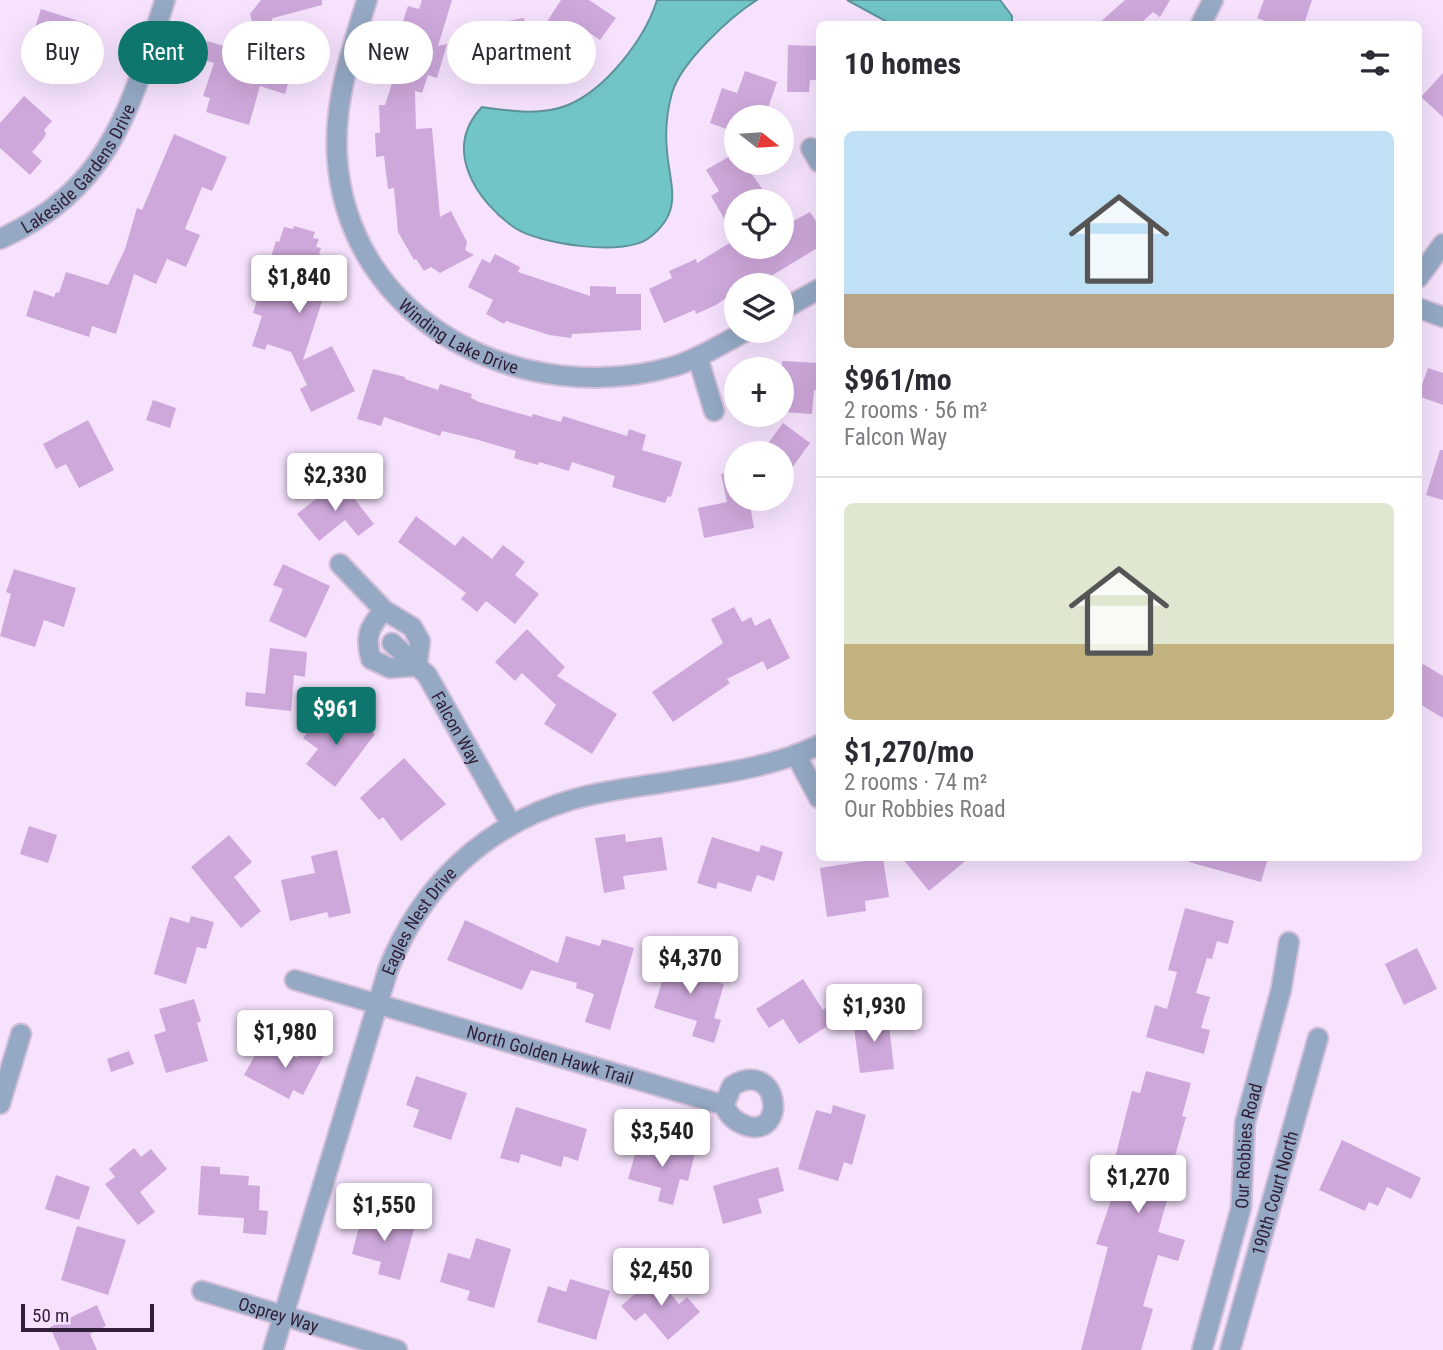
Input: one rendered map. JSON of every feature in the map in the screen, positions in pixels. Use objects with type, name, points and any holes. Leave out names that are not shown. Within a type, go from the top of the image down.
[{"type":"street","name":"Lakeside Gardens Drive","points":[[0,239],[57,205],[101,160],[131,104],[165,0]]},
{"type":"street","name":"Winding Lake Drive","points":[[367,0],[340,95],[337,158],[351,219],[364,248],[399,298],[447,338],[475,354],[528,371],[568,377],[608,377],[648,372],[698,358],[725,343]]},
{"type":"street","points":[[1202,21],[1213,0]]},
{"type":"street","points":[[1422,273],[1443,244]]},
{"type":"street","points":[[794,303],[816,291]]},
{"type":"street","points":[[1422,309],[1443,317]]},
{"type":"street","points":[[698,358],[714,411]]},
{"type":"street","points":[[340,564],[384,610],[412,627],[420,641],[417,666],[390,668],[371,659],[366,640],[371,625],[384,610]]},
{"type":"street","name":"Falcon Way","points":[[393,643],[427,675],[511,824]]},
{"type":"street","name":"Eagles Nest Drive","points":[[273,1350],[397,946],[430,893],[474,849],[511,824],[574,799],[751,769],[816,746]]},
{"type":"street","points":[[796,755],[816,792]]},
{"type":"street","name":"Our Robbies Road","points":[[1202,1350],[1241,1208],[1245,1123],[1281,990],[1289,942]]},
{"type":"street","name":"North Golden Hawk Trail","points":[[295,980],[724,1105]]},
{"type":"street","points":[[0,1104],[21,1034]]},
{"type":"street","name":"190th Court North","points":[[1230,1350],[1318,1038]]},
{"type":"street","name":"Osprey Way","points":[[202,1291],[397,1350]]},
{"type":"shaded area","points":[[657,0],[757,0],[734,17],[696,54],[672,93],[666,136],[672,187],[671,208],[667,218],[649,238],[621,247],[562,243],[515,228],[488,204],[469,173],[465,140],[470,123],[482,107],[525,112],[547,111],[568,105],[582,97],[610,75],[634,46]]},
{"type":"shaded area","points":[[847,0],[1000,0],[1012,16],[1012,21],[886,21]]},
{"type":"building","points":[[261,0],[322,0],[322,5],[273,18],[271,21],[252,21],[250,14]]},
{"type":"building","points":[[422,0],[452,0],[438,46],[447,44],[437,78],[433,77],[433,21],[403,21],[408,6],[419,9]]},
{"type":"building","points":[[561,0],[589,0],[616,18],[600,40],[596,37],[596,21],[547,21]]},
{"type":"building","points":[[1125,0],[1170,0],[1160,17],[1153,12],[1143,21],[1101,21]]},
{"type":"building","points":[[1264,0],[1312,0],[1305,21],[1265,21],[1257,18]]},
{"type":"building","points":[[41,9],[79,21],[37,21]]},
{"type":"building","points":[[208,41],[222,46],[222,84],[288,84],[285,94],[260,86],[249,125],[206,112],[210,98],[203,96],[214,63],[208,61]]},
{"type":"building","points":[[788,45],[816,46],[816,80],[810,80],[809,92],[787,92]]},
{"type":"building","points":[[745,71],[777,82],[769,105],[724,105],[724,128],[710,123],[722,88],[737,93]]},
{"type":"building","points":[[1443,73],[1443,117],[1422,96]]},
{"type":"building","points":[[392,84],[425,84],[422,93],[415,91],[416,129],[432,128],[440,217],[451,211],[467,242],[465,250],[474,255],[440,273],[431,267],[424,271],[416,259],[414,260],[398,232],[394,188],[388,189],[384,156],[376,157],[375,133],[380,133],[379,105],[385,105]]},
{"type":"building","points":[[24,96],[52,121],[44,130],[44,138],[32,152],[42,161],[30,175],[0,148],[0,123]]},
{"type":"building","points":[[174,134],[227,157],[212,191],[202,187],[185,229],[200,235],[186,267],[167,259],[156,284],[134,274],[116,334],[92,326],[89,337],[26,316],[34,290],[54,297],[56,292],[59,293],[66,272],[108,285],[125,249],[137,208],[142,210]]},
{"type":"building","points":[[724,160],[724,175],[752,175],[762,189],[724,189],[724,218],[711,196],[719,191],[706,170]]},
{"type":"building","points":[[810,212],[816,221],[816,249],[776,273],[724,273],[724,299],[696,314],[695,310],[664,323],[649,289],[672,278],[669,271],[696,259],[697,263],[724,246],[724,259],[794,259],[794,221]]},
{"type":"building","points":[[294,226],[315,232],[313,238],[319,239],[316,247],[321,248],[319,254],[327,257],[325,264],[329,265],[320,296],[323,298],[303,360],[332,346],[355,391],[311,412],[300,389],[307,385],[291,352],[267,344],[265,350],[252,346],[262,316],[253,313],[276,241],[279,242],[284,227],[293,229]]},
{"type":"building","points":[[495,254],[520,267],[518,272],[590,296],[590,286],[616,287],[616,294],[641,294],[641,330],[572,334],[571,338],[549,335],[506,321],[504,324],[486,314],[493,300],[468,287],[482,259],[490,263]]},
{"type":"building","points":[[794,362],[816,363],[816,390],[812,414],[794,413]]},
{"type":"building","points":[[1428,368],[1443,373],[1443,405],[1422,397],[1422,385]]},
{"type":"building","points":[[373,369],[405,377],[438,390],[440,384],[472,394],[471,398],[479,402],[532,417],[533,414],[561,422],[563,416],[627,436],[629,429],[646,435],[642,450],[682,462],[671,497],[668,496],[665,503],[612,487],[615,476],[572,462],[569,471],[539,462],[538,465],[514,458],[516,451],[475,439],[442,431],[440,436],[384,417],[381,426],[357,419]]},
{"type":"building","points":[[153,400],[176,408],[170,428],[146,420]]},
{"type":"building","points":[[88,420],[114,470],[79,488],[66,464],[56,469],[43,444]]},
{"type":"building","points":[[780,427],[788,427],[810,443],[794,465],[794,441],[770,441]]},
{"type":"building","points":[[1440,450],[1443,450],[1443,500],[1426,495]]},
{"type":"building","points":[[340,480],[374,524],[358,536],[345,520],[319,541],[297,514]]},
{"type":"building","points":[[724,503],[724,511],[751,511],[754,528],[704,538],[698,508]]},
{"type":"building","points":[[416,516],[455,546],[463,536],[492,559],[503,545],[525,562],[515,575],[539,594],[515,624],[486,601],[477,612],[461,599],[466,593],[398,542]]},
{"type":"building","points":[[283,564],[330,586],[306,638],[269,621],[283,589],[273,585]]},
{"type":"building","points":[[14,569],[76,588],[64,627],[44,620],[35,647],[0,636],[11,594],[6,592]]},
{"type":"building","points":[[734,607],[742,622],[751,617],[755,626],[770,618],[790,658],[767,670],[763,661],[727,679],[730,683],[673,722],[652,692],[723,643],[711,619]]},
{"type":"building","points":[[527,629],[565,667],[557,676],[617,714],[592,754],[544,724],[556,705],[522,673],[515,681],[495,662]]},
{"type":"building","points":[[270,648],[307,652],[305,677],[294,675],[291,711],[245,706],[246,692],[265,694]]},
{"type":"building","points":[[1423,664],[1443,676],[1443,718],[1422,705]]},
{"type":"building","points":[[324,711],[348,729],[355,719],[375,734],[335,787],[306,764],[318,749],[303,738]]},
{"type":"building","points":[[404,758],[446,804],[401,841],[383,817],[379,820],[360,798]]},
{"type":"building","points":[[29,826],[57,835],[48,863],[20,854]]},
{"type":"building","points":[[625,834],[626,842],[662,837],[667,870],[623,876],[625,889],[604,893],[595,838]]},
{"type":"building","points":[[229,835],[252,862],[234,877],[261,911],[241,928],[191,867]]},
{"type":"building","points":[[712,837],[759,852],[761,845],[783,852],[774,881],[757,875],[751,892],[718,882],[716,889],[697,883]]},
{"type":"building","points":[[337,850],[351,913],[329,918],[327,912],[290,921],[281,880],[315,873],[311,856]]},
{"type":"building","points":[[864,861],[883,861],[889,897],[865,901],[866,911],[827,917],[820,868]]},
{"type":"building","points":[[904,861],[965,861],[929,891]]},
{"type":"building","points":[[1189,861],[1267,861],[1261,882]]},
{"type":"building","points":[[1185,908],[1234,921],[1228,944],[1217,941],[1212,959],[1207,958],[1196,993],[1210,997],[1201,1028],[1210,1030],[1204,1054],[1146,1037],[1155,1005],[1167,1009],[1177,972],[1168,970]]},
{"type":"building","points":[[191,916],[214,922],[206,949],[197,947],[186,984],[154,974],[170,917],[189,923]]},
{"type":"building","points":[[465,920],[558,963],[566,936],[600,946],[602,939],[634,948],[610,1030],[585,1022],[594,994],[576,988],[577,983],[531,970],[522,990],[447,960]]},
{"type":"building","points":[[676,935],[680,960],[693,964],[690,974],[724,984],[714,1018],[721,1020],[714,1043],[692,1036],[697,1021],[654,1008]]},
{"type":"building","points":[[1417,948],[1437,989],[1404,1005],[1385,964]]},
{"type":"building","points":[[803,979],[823,1010],[828,1006],[837,1020],[799,1044],[783,1019],[769,1028],[756,1009]]},
{"type":"building","points":[[194,999],[201,1021],[197,1023],[208,1061],[166,1073],[154,1035],[166,1031],[159,1009]]},
{"type":"building","points":[[888,1016],[894,1069],[860,1073],[853,1020]]},
{"type":"building","points":[[305,1042],[325,1053],[303,1095],[293,1090],[289,1099],[244,1075],[259,1048],[272,1055],[276,1047],[297,1058]]},
{"type":"building","points":[[129,1051],[134,1064],[111,1072],[107,1059]]},
{"type":"building","points":[[1146,1071],[1191,1083],[1182,1116],[1186,1117],[1175,1156],[1179,1158],[1158,1232],[1185,1240],[1178,1261],[1158,1255],[1143,1306],[1153,1309],[1141,1350],[1081,1350],[1108,1247],[1096,1244],[1118,1180],[1110,1178],[1132,1091],[1140,1093]]},
{"type":"building","points":[[416,1076],[467,1093],[451,1140],[413,1127],[419,1110],[406,1105]]},
{"type":"building","points":[[833,1105],[866,1115],[852,1165],[844,1162],[838,1181],[798,1169],[816,1110],[831,1114]]},
{"type":"building","points":[[516,1107],[587,1129],[578,1161],[564,1156],[561,1167],[521,1154],[519,1163],[500,1158]]},
{"type":"building","points":[[1342,1140],[1421,1178],[1411,1199],[1387,1187],[1378,1206],[1369,1202],[1365,1211],[1319,1190]]},
{"type":"building","points":[[638,1144],[666,1151],[668,1145],[695,1153],[688,1181],[680,1179],[673,1205],[658,1201],[661,1188],[628,1179]]},
{"type":"building","points":[[134,1148],[141,1157],[151,1149],[167,1169],[140,1192],[155,1212],[138,1225],[105,1184],[115,1177],[109,1169]]},
{"type":"building","points":[[201,1166],[220,1167],[220,1174],[249,1176],[248,1185],[260,1186],[259,1210],[268,1211],[266,1235],[243,1233],[244,1218],[198,1215]]},
{"type":"building","points":[[778,1167],[784,1191],[758,1199],[762,1213],[723,1224],[713,1186]]},
{"type":"building","points":[[56,1175],[90,1187],[79,1220],[45,1209]]},
{"type":"building","points":[[363,1211],[415,1225],[400,1280],[378,1274],[381,1262],[352,1254]]},
{"type":"building","points":[[77,1226],[126,1240],[108,1295],[61,1280]]},
{"type":"building","points":[[476,1238],[511,1249],[494,1308],[467,1300],[470,1291],[440,1282],[448,1253],[470,1259]]},
{"type":"building","points":[[655,1276],[679,1304],[687,1297],[700,1312],[668,1340],[645,1313],[635,1321],[621,1306]]},
{"type":"building","points":[[570,1279],[610,1291],[596,1340],[537,1322],[548,1286],[566,1292]]},
{"type":"building","points":[[97,1305],[106,1326],[90,1334],[97,1350],[60,1350],[50,1327]]}]
